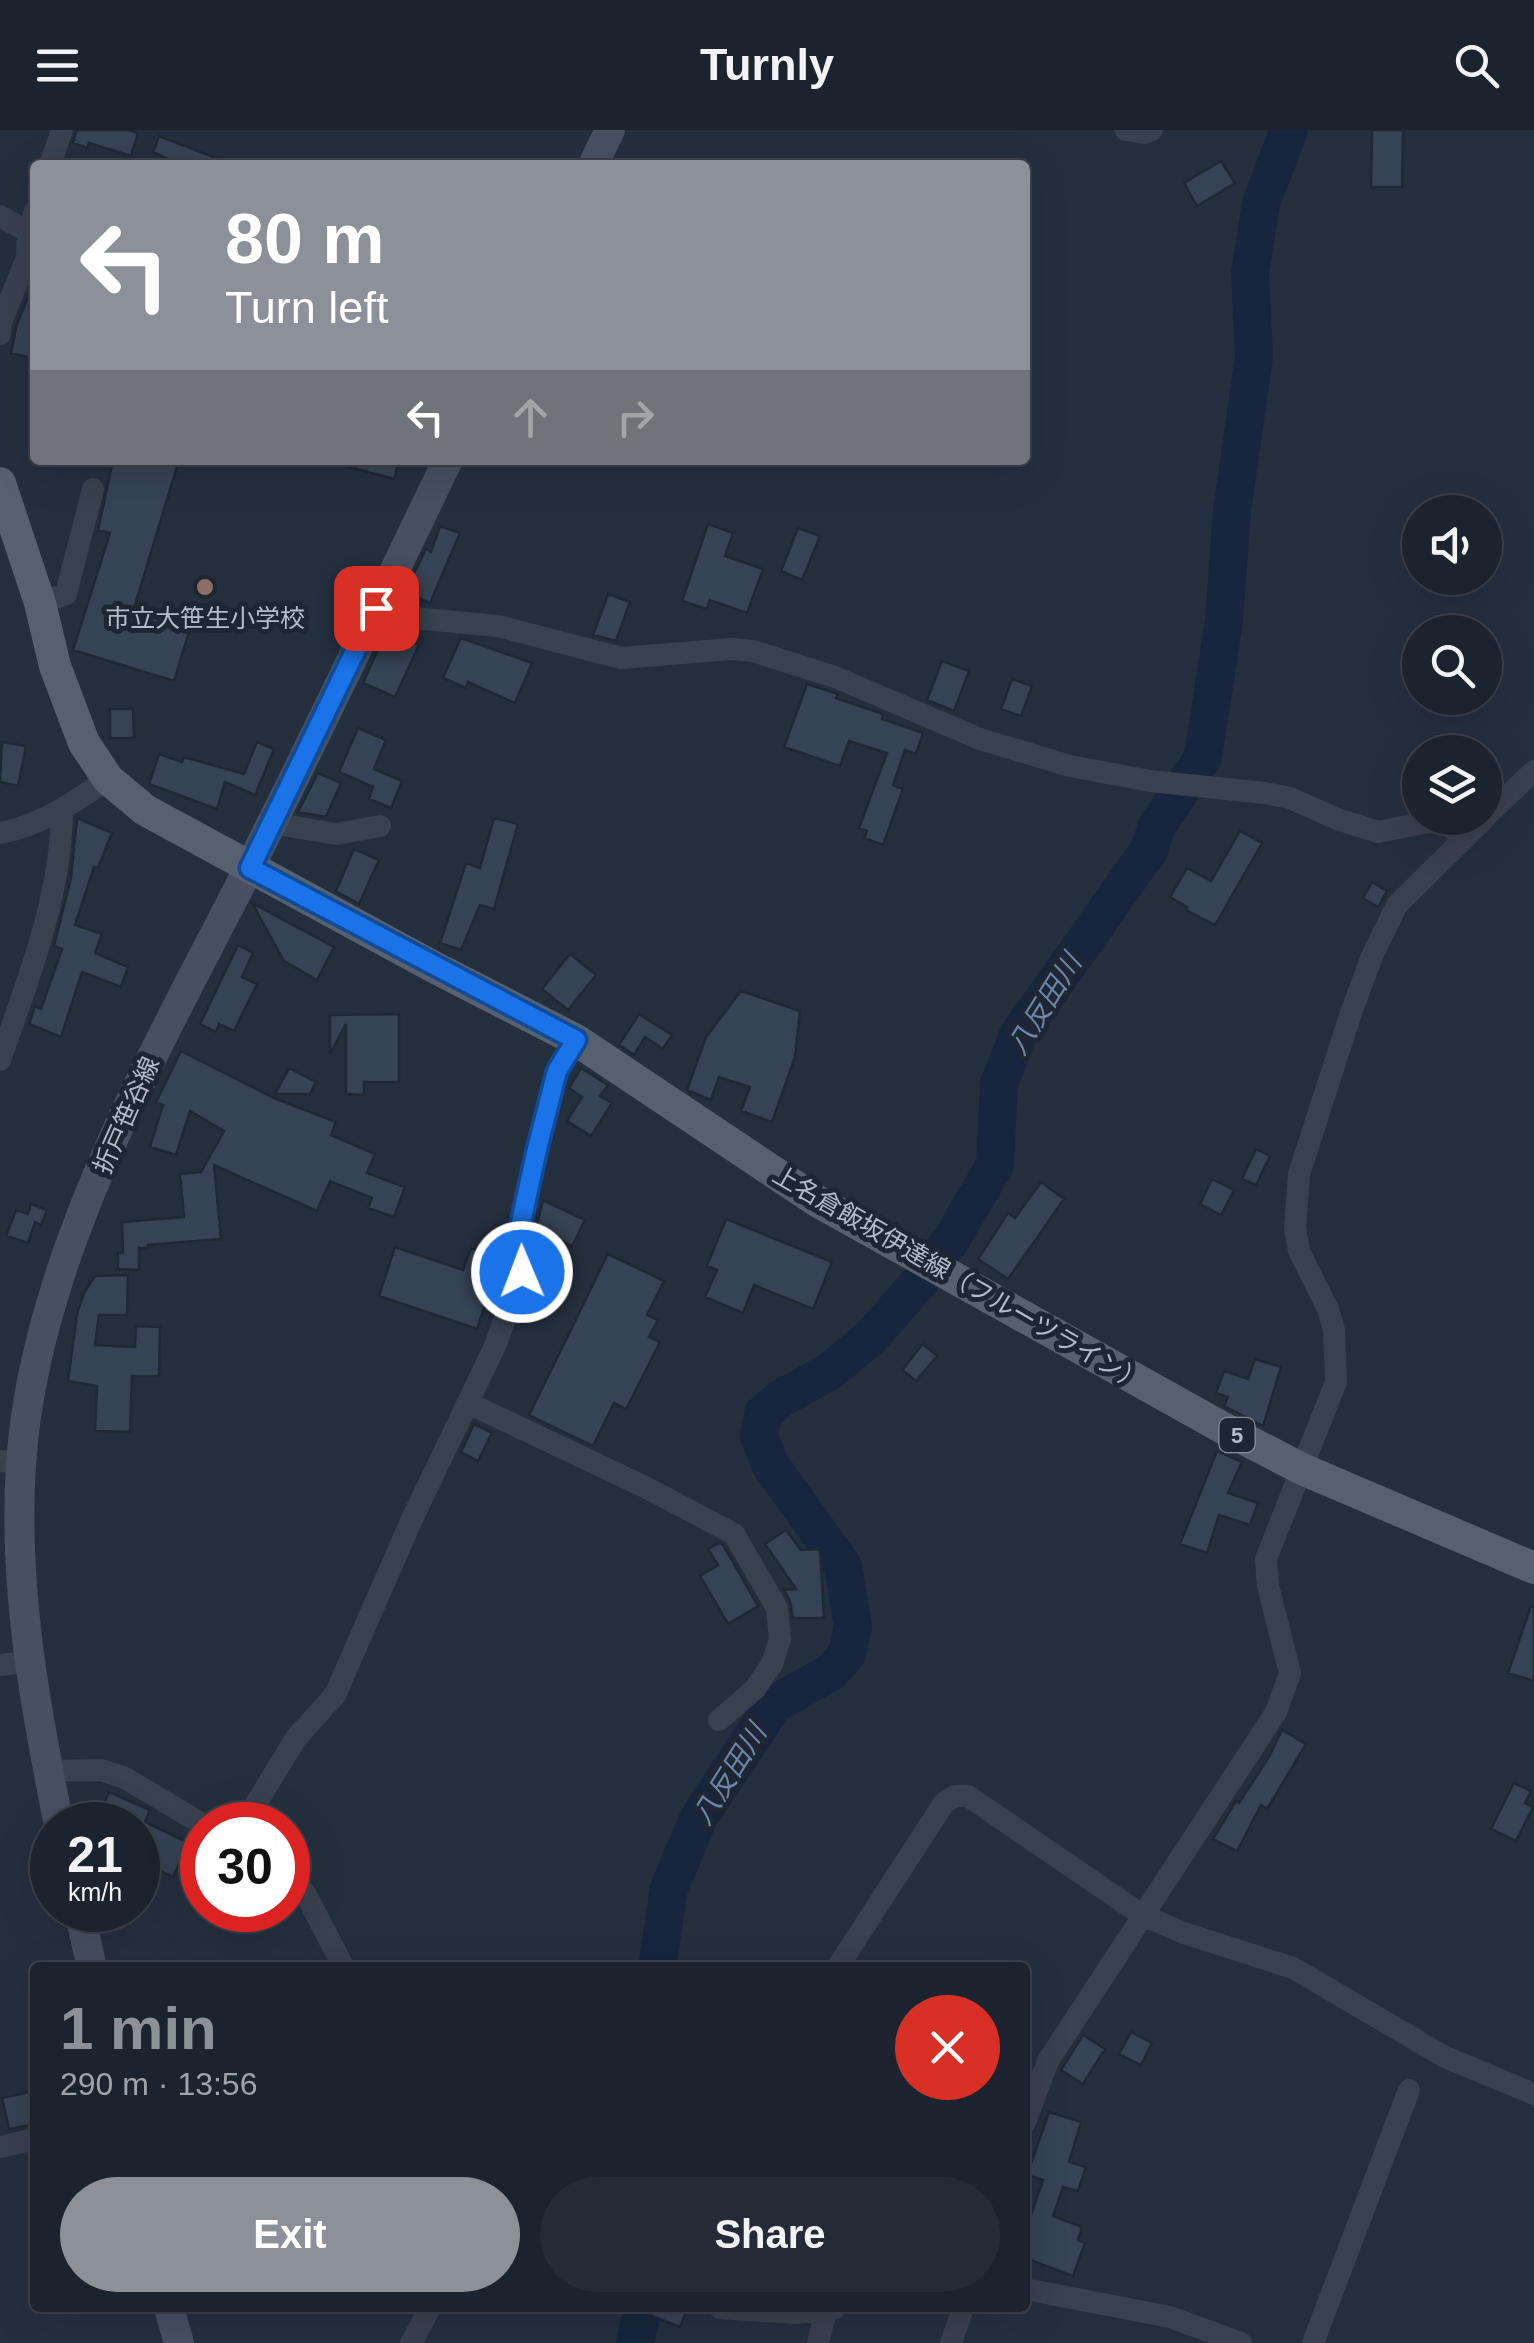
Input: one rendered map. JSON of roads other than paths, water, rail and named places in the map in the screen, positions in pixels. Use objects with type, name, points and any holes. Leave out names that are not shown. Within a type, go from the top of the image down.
[{"type":"main road","points":[[595,160],[610,130]]},
{"type":"main road","name":"折戸笹谷線","points":[[54,1802],[15,1663],[22,1604],[10,1462],[40,1352],[83,1215],[152,1052],[250,868],[446,465]]},
{"type":"main road","name":"上名倉飯坂伊達線（フルーツライン）","points":[[0,483],[71,714],[84,743],[108,779],[145,810],[576,1040],[817,1201],[1223,1428],[1302,1469],[1534,1568]]},
{"type":"main road","points":[[83,1932],[91,1962]]},
{"type":"main road","points":[[170,2312],[179,2343]]},
{"type":"street","points":[[52,160],[62,130]]},
{"type":"street","points":[[1126,130],[1152,130]]},
{"type":"street","points":[[0,216],[30,225]]},
{"type":"street","points":[[0,334],[0,322],[30,242]]},
{"type":"street","points":[[40,603],[66,594],[93,489]]},
{"type":"street","points":[[376,608],[404,617],[498,626],[621,658],[753,651],[850,683],[980,739],[1070,766],[1150,781],[1290,798],[1378,832],[1406,824],[1444,823],[1465,836],[1406,894],[1388,922],[1351,1013],[1299,1174],[1295,1228],[1299,1251],[1328,1309],[1336,1350],[1336,1382],[1266,1559],[1268,1586],[1289,1664],[1289,1683],[1276,1712],[1048,2061],[1030,2109]]},
{"type":"street","points":[[1502,801],[1534,772]]},
{"type":"street","points":[[0,833],[23,829],[62,810],[108,779]]},
{"type":"street","points":[[0,1060],[45,930],[62,834],[62,810]]},
{"type":"street","points":[[272,823],[336,834],[380,826]]},
{"type":"street","points":[[257,1802],[296,1738],[335,1695],[495,1346],[522,1272],[517,1241],[557,1071],[576,1040]]},
{"type":"street","points":[[468,1403],[734,1534],[777,1608],[780,1639],[772,1664],[754,1689],[719,1720]]},
{"type":"street","points":[[48,1771],[101,1770],[126,1778],[180,1811]]},
{"type":"street","points":[[841,1962],[944,1803],[955,1796],[968,1796],[1142,1916],[1294,1968],[1445,2057],[1534,2094]]},
{"type":"street","points":[[310,1903],[341,1962]]},
{"type":"street","points":[[1313,2343],[1409,2090]]},
{"type":"street","points":[[0,2147],[30,2141]]},
{"type":"street","points":[[1030,2290],[1170,2317],[1241,2343]]},
{"type":"street","points":[[411,2343],[428,2312]]},
{"type":"street","points":[[818,2343],[830,2312]]},
{"type":"street","points":[[951,2343],[962,2312]]},
{"type":"waterway","name":"八反田川","points":[[658,1962],[669,1888],[699,1817],[774,1704],[830,1673],[847,1654],[853,1627],[843,1566],[770,1464],[759,1436],[763,1414],[780,1399],[830,1371],[870,1338],[951,1240],[995,1165],[999,1084],[1018,1035],[1149,850],[1157,826],[1203,757],[1224,621],[1232,511],[1254,357],[1250,273],[1261,203],[1289,130]]},
{"type":"waterway","name":"八反田川","points":[[635,2343],[642,2312]]},
{"type":"place","name":"市立大笹生小学校","points":[[205,587]]}]
